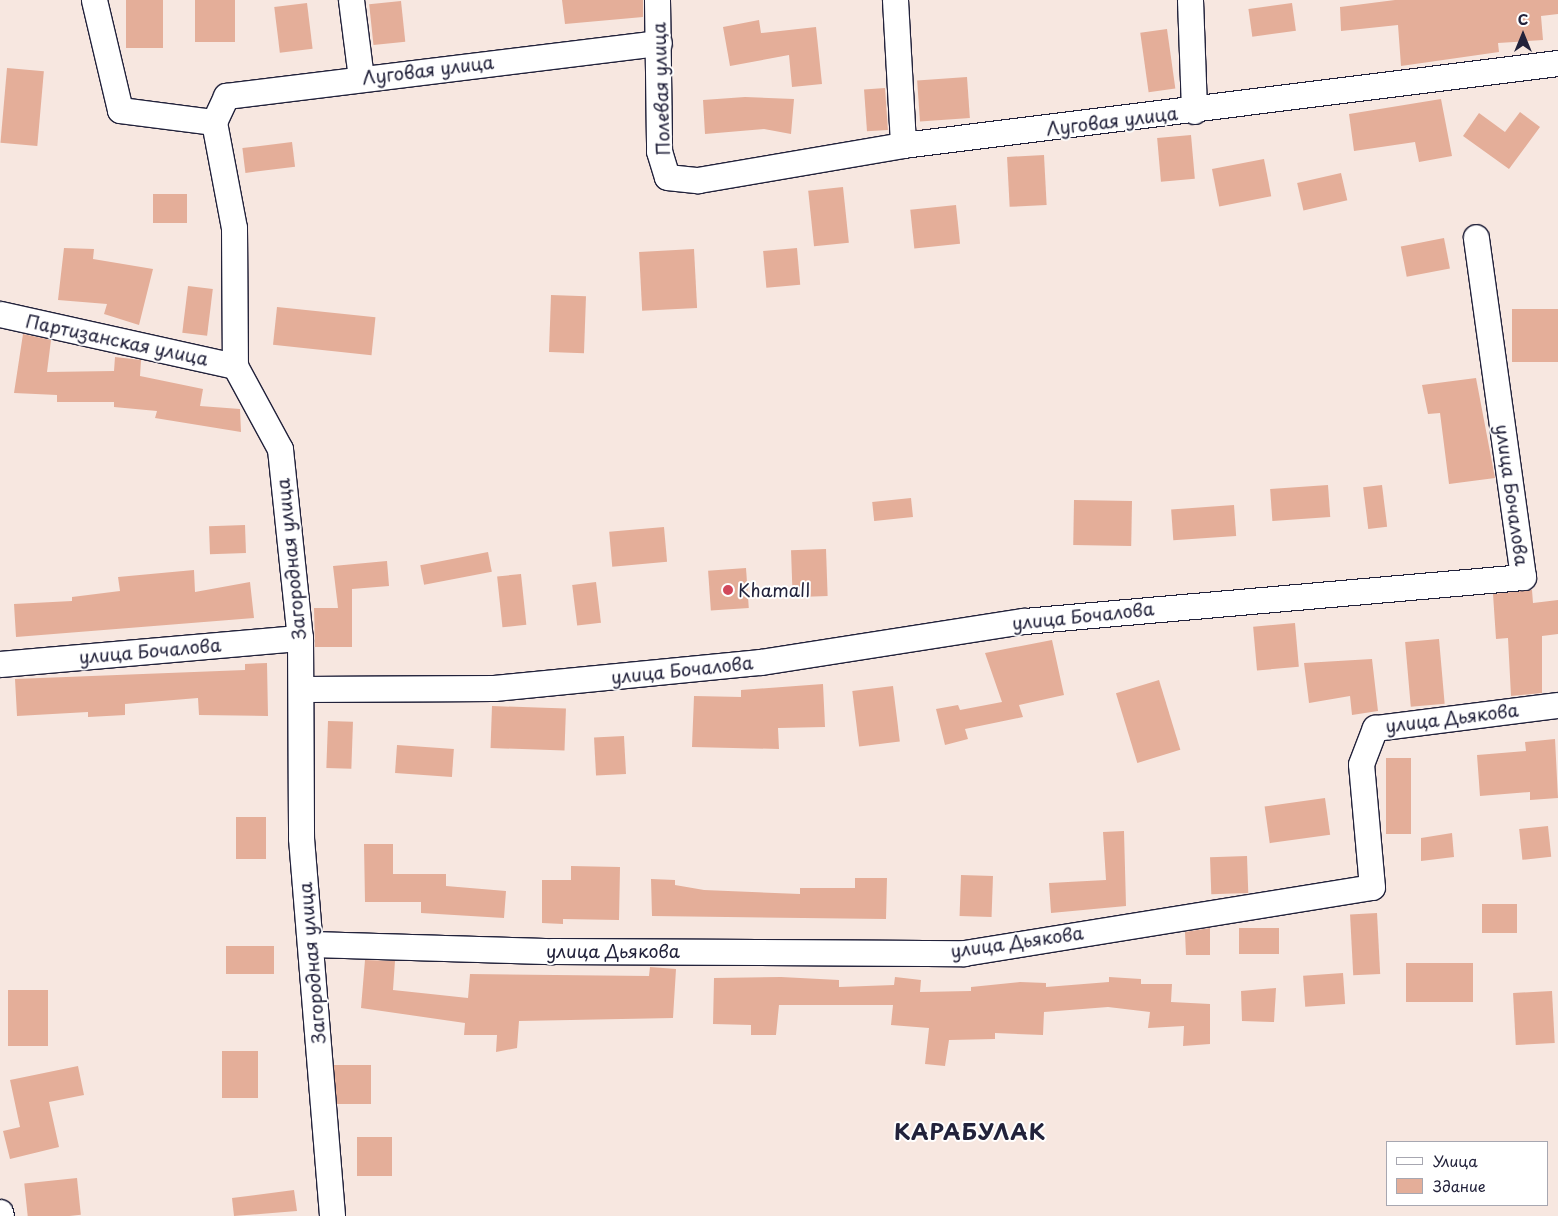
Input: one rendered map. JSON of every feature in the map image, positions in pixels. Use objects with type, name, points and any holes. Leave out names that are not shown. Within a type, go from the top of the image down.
[{"type":"street","points":[[94,0],[120,110],[214,122]]},
{"type":"street","points":[[351,0],[360,78]]},
{"type":"street","name":"Полевая улица","points":[[657,0],[659,151],[667,177]]},
{"type":"street","points":[[896,0],[903,145]]},
{"type":"street","points":[[1190,0],[1194,111]]},
{"type":"street","name":"Луговая улица","points":[[214,122],[226,96],[360,78],[659,43]]},
{"type":"street","name":"Луговая улица","points":[[667,177],[698,180],[903,145],[1194,111],[1558,63]]},
{"type":"street","name":"Загородная улица","points":[[214,122],[234,228],[235,366],[280,449],[300,638],[303,689],[301,838],[332,1216]]},
{"type":"street","name":"улица Бочалова","points":[[303,689],[494,688],[761,662],[1024,621],[1524,577],[1476,237]]},
{"type":"street","name":"Партизанская улица","points":[[0,314],[235,366]]},
{"type":"street","name":"улица Бочалова","points":[[0,664],[300,638]]},
{"type":"street","name":"улица Дьякова","points":[[311,944],[553,951],[964,953],[1372,887],[1361,764],[1375,728],[1558,705]]},
{"type":"street","points":[[0,1212],[1,1216]]},
{"type":"building","points":[[126,0],[163,0],[163,48],[126,48]]},
{"type":"building","points":[[195,0],[235,0],[235,42],[195,42]]},
{"type":"building","points":[[562,0],[643,0],[643,17],[565,24]]},
{"type":"building","points":[[1395,0],[1558,0],[1558,14],[1541,16],[1543,40],[1498,43],[1499,52],[1401,66],[1398,25],[1341,31],[1340,7]]},
{"type":"building","points":[[401,1],[405,42],[373,45],[369,4]]},
{"type":"building","points":[[307,3],[313,49],[280,53],[274,7]]},
{"type":"building","points":[[1292,3],[1296,31],[1252,37],[1248,9]]},
{"type":"building","points":[[759,20],[761,33],[816,27],[822,84],[792,87],[789,55],[730,66],[723,27]]},
{"type":"building","points":[[1167,29],[1175,88],[1149,92],[1140,33]]},
{"type":"building","points":[[7,68],[44,71],[37,146],[0,143]]},
{"type":"building","points":[[967,77],[970,118],[920,121],[917,80]]},
{"type":"building","points":[[885,88],[888,130],[867,131],[864,89]]},
{"type":"building","points":[[745,97],[794,99],[791,134],[764,129],[705,134],[703,100]]},
{"type":"building","points":[[1441,99],[1452,156],[1419,162],[1415,142],[1354,151],[1349,114]]},
{"type":"building","points":[[1520,112],[1540,127],[1509,169],[1463,136],[1479,113],[1505,132]]},
{"type":"building","points":[[1191,135],[1195,179],[1161,182],[1157,138]]},
{"type":"building","points":[[292,142],[295,167],[245,173],[242,148]]},
{"type":"building","points":[[1044,155],[1047,205],[1010,207],[1007,157]]},
{"type":"building","points":[[1264,159],[1271,196],[1219,206],[1212,169]]},
{"type":"building","points":[[1341,173],[1347,200],[1303,210],[1297,183]]},
{"type":"building","points":[[843,187],[849,243],[814,246],[808,191]]},
{"type":"building","points":[[153,194],[187,194],[187,223],[153,223]]},
{"type":"building","points":[[956,205],[960,244],[914,249],[910,210]]},
{"type":"building","points":[[1444,238],[1450,268],[1407,277],[1401,246]]},
{"type":"building","points":[[64,248],[94,249],[93,259],[153,269],[139,325],[104,314],[107,304],[58,300]]},
{"type":"building","points":[[797,248],[800,285],[766,288],[763,251]]},
{"type":"building","points":[[694,249],[697,308],[642,311],[639,252]]},
{"type":"building","points":[[188,286],[213,289],[207,336],[182,333]]},
{"type":"building","points":[[551,295],[586,296],[584,353],[549,352]]},
{"type":"building","points":[[277,307],[375,317],[371,355],[273,345]]},
{"type":"building","points":[[1512,309],[1558,309],[1558,362],[1512,362]]},
{"type":"building","points":[[23,334],[51,340],[47,372],[114,371],[115,357],[141,360],[140,376],[203,389],[200,406],[240,409],[241,432],[155,418],[157,411],[114,407],[114,402],[57,402],[57,395],[14,393]]},
{"type":"building","points":[[1476,378],[1495,478],[1449,484],[1440,413],[1428,414],[1422,385]]},
{"type":"building","points":[[1328,485],[1330,517],[1272,521],[1270,489]]},
{"type":"building","points":[[1382,485],[1387,527],[1368,529],[1363,487]]},
{"type":"building","points":[[911,498],[913,517],[874,521],[872,502]]},
{"type":"building","points":[[1074,500],[1132,501],[1131,546],[1073,545]]},
{"type":"building","points":[[1234,505],[1236,536],[1173,540],[1171,509]]},
{"type":"building","points":[[245,525],[246,553],[210,554],[209,526]]},
{"type":"building","points":[[664,527],[667,562],[612,567],[609,532]]},
{"type":"building","points":[[826,549],[828,596],[793,597],[791,550]]},
{"type":"building","points":[[488,552],[492,572],[424,585],[420,565]]},
{"type":"building","points":[[387,561],[389,586],[352,589],[352,647],[315,647],[314,608],[338,608],[333,566]]},
{"type":"building","name":"Khamall","points":[[746,568],[749,608],[711,611],[708,571]]},
{"type":"building","points":[[194,570],[195,592],[250,582],[254,618],[16,637],[14,604],[72,601],[72,597],[120,591],[118,577]]},
{"type":"building","points":[[521,574],[526,625],[502,627],[497,577]]},
{"type":"building","points":[[596,582],[601,623],[577,626],[572,585]]},
{"type":"building","points":[[1532,590],[1533,603],[1558,600],[1558,634],[1542,636],[1542,693],[1511,696],[1508,638],[1496,639],[1493,594]]},
{"type":"building","points":[[1295,623],[1299,667],[1257,670],[1253,627]]},
{"type":"building","points":[[1439,639],[1445,704],[1411,707],[1405,642]]},
{"type":"building","points":[[1052,640],[1064,695],[1019,705],[1023,717],[965,729],[968,739],[945,745],[936,709],[958,705],[960,710],[1002,702],[985,653]]},
{"type":"building","points":[[1372,659],[1378,711],[1352,715],[1350,696],[1309,703],[1304,663]]},
{"type":"building","points":[[267,663],[268,716],[199,715],[198,698],[125,704],[125,715],[88,717],[88,712],[17,716],[15,679],[245,670],[245,664]]},
{"type":"building","points":[[1159,680],[1180,750],[1137,763],[1116,693]]},
{"type":"building","points":[[823,684],[825,727],[778,728],[779,749],[692,747],[694,696],[741,697],[741,690]]},
{"type":"building","points":[[893,686],[900,742],[859,747],[852,691]]},
{"type":"building","points":[[492,706],[566,709],[564,751],[491,748]]},
{"type":"building","points":[[328,721],[353,722],[351,769],[326,768]]},
{"type":"building","points":[[624,736],[626,774],[596,776],[594,738]]},
{"type":"building","points":[[1555,739],[1558,798],[1530,800],[1530,792],[1480,796],[1477,755],[1526,751],[1525,742]]},
{"type":"building","points":[[397,745],[454,749],[452,777],[395,773]]},
{"type":"building","points":[[1386,758],[1411,758],[1411,834],[1386,834]]},
{"type":"building","points":[[1325,798],[1330,835],[1270,843],[1265,806]]},
{"type":"building","points":[[236,817],[266,817],[266,859],[236,859]]},
{"type":"building","points":[[1548,826],[1551,857],[1522,860],[1519,829]]},
{"type":"building","points":[[1124,831],[1126,906],[1051,913],[1049,883],[1106,880],[1103,832]]},
{"type":"building","points":[[1452,833],[1454,857],[1421,861],[1421,838]]},
{"type":"building","points":[[364,844],[393,844],[393,874],[446,874],[446,886],[506,891],[504,918],[421,913],[421,902],[365,902]]},
{"type":"building","points":[[1247,856],[1248,893],[1211,894],[1210,857]]},
{"type":"building","points":[[571,866],[620,867],[619,920],[563,919],[563,924],[542,923],[542,880],[571,880]]},
{"type":"building","points":[[961,875],[993,876],[992,917],[960,916]]},
{"type":"building","points":[[855,878],[887,878],[886,919],[652,916],[651,879],[675,880],[675,885],[704,890],[800,894],[800,888],[855,888]]},
{"type":"building","points":[[1482,904],[1517,904],[1517,933],[1482,933]]},
{"type":"building","points":[[1377,913],[1380,974],[1353,975],[1350,914]]},
{"type":"building","points":[[1210,928],[1210,955],[1186,955],[1185,932]]},
{"type":"building","points":[[1239,928],[1279,928],[1279,954],[1239,954]]},
{"type":"building","points":[[226,946],[274,946],[274,974],[226,974]]},
{"type":"building","points":[[365,960],[395,961],[393,990],[468,998],[470,974],[649,976],[650,967],[676,969],[673,1018],[519,1021],[517,1048],[496,1052],[497,1035],[464,1035],[465,1023],[361,1008]]},
{"type":"building","points":[[1406,963],[1473,963],[1473,1002],[1406,1002]]},
{"type":"building","points":[[1343,973],[1345,1004],[1305,1007],[1303,976]]},
{"type":"building","points":[[781,977],[839,980],[839,987],[894,985],[895,977],[921,980],[920,992],[971,991],[971,987],[1020,982],[1046,983],[1046,987],[1109,982],[1109,977],[1141,979],[1141,984],[1172,984],[1171,1002],[1210,1004],[1210,1044],[1183,1046],[1184,1026],[1148,1028],[1150,1012],[1108,1007],[1044,1012],[1043,1035],[995,1033],[995,1039],[949,1040],[945,1066],[925,1064],[929,1028],[891,1025],[893,1005],[779,1005],[776,1035],[751,1035],[751,1025],[713,1024],[714,978]]},
{"type":"building","points":[[1276,988],[1274,1022],[1242,1021],[1241,991]]},
{"type":"building","points":[[8,990],[48,990],[48,1046],[8,1046]]},
{"type":"building","points":[[1552,991],[1555,1043],[1516,1045],[1513,993]]},
{"type":"building","points":[[222,1051],[258,1051],[258,1098],[222,1098]]},
{"type":"building","points":[[334,1065],[371,1065],[371,1104],[334,1104]]},
{"type":"building","points":[[78,1066],[84,1095],[49,1102],[59,1147],[10,1159],[3,1131],[20,1127],[10,1080]]},
{"type":"building","points":[[357,1137],[392,1137],[392,1176],[357,1176]]},
{"type":"building","points":[[77,1178],[81,1215],[28,1216],[24,1184]]},
{"type":"building","points":[[294,1190],[297,1211],[234,1216],[232,1198]]},
{"type":"place","name":"Khamall","points":[[728,590]]},
{"type":"district","name":"КАРАБУЛАК","points":[[970,1131]]}]
